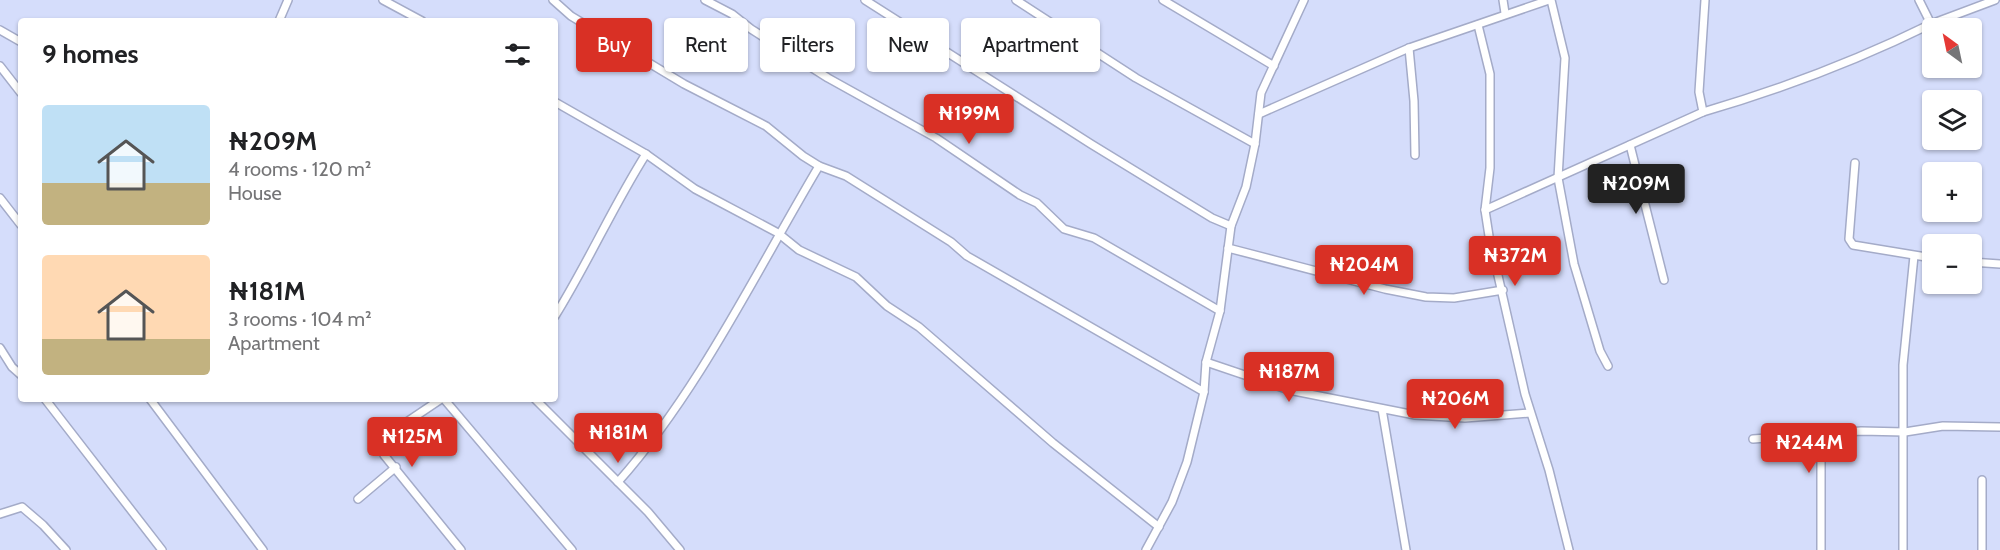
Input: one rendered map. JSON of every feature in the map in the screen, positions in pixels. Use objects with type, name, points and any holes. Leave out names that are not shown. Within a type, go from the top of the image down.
[{"type":"street","points":[[280,18],[288,0]]},
{"type":"street","points":[[383,0],[416,18]]},
{"type":"street","points":[[553,0],[571,16],[684,84],[766,126],[819,166],[846,176],[951,242],[967,256],[1204,392]]},
{"type":"street","points":[[705,0],[732,14],[751,29],[828,78],[936,138],[1020,195],[1037,203],[1064,229],[1094,238],[1220,311]]},
{"type":"street","points":[[865,0],[1091,144],[1231,226]]},
{"type":"street","points":[[1016,0],[1136,78],[1255,144]]},
{"type":"street","points":[[1163,0],[1274,66]]},
{"type":"street","points":[[1156,550],[1147,547],[1159,526],[1187,462],[1204,392],[1206,362],[1220,311],[1231,226],[1246,187],[1255,144],[1261,93],[1304,0]]},
{"type":"street","points":[[1503,0],[1505,13]]},
{"type":"street","points":[[1259,114],[1408,48],[1478,25],[1505,13],[1550,0],[1565,58],[1558,178],[1575,264],[1600,351],[1608,366]]},
{"type":"street","points":[[1703,112],[1699,92],[1705,0]]},
{"type":"street","points":[[1918,0],[1928,18]]},
{"type":"street","points":[[1947,18],[1995,0]]},
{"type":"street","points":[[1478,25],[1490,74],[1490,168],[1485,210],[1530,413],[1549,470],[1569,550]]},
{"type":"street","points":[[1485,210],[1703,112],[1756,96],[1862,58],[1922,28]]},
{"type":"street","points":[[2,35],[18,41]]},
{"type":"street","points":[[1408,48],[1414,101],[1415,155]]},
{"type":"street","points":[[0,66],[18,89]]},
{"type":"street","points":[[558,104],[646,154],[695,189],[778,233],[808,255],[856,277],[887,306],[919,327],[1102,484],[1159,526]]},
{"type":"street","points":[[1630,144],[1664,280]]},
{"type":"street","points":[[558,311],[578,278],[622,191],[646,154]]},
{"type":"street","points":[[1855,163],[1849,239],[1853,245],[1922,257]]},
{"type":"street","points":[[618,482],[650,446],[737,308],[772,248],[778,233],[819,166]]},
{"type":"street","points":[[0,198],[18,221]]},
{"type":"street","points":[[1228,248],[1385,289],[1426,297],[1454,298],[1503,290]]},
{"type":"street","points":[[1903,550],[1905,432],[1902,413],[1903,365],[1914,256]]},
{"type":"street","points":[[1982,263],[2000,264]]},
{"type":"street","points":[[0,348],[18,372]]},
{"type":"street","points":[[1206,362],[1289,390],[1382,410],[1442,418],[1530,413]]},
{"type":"street","points":[[47,402],[162,550]]},
{"type":"street","points":[[152,402],[263,550]]},
{"type":"street","points":[[439,402],[381,442],[384,455],[396,467],[460,550]]},
{"type":"street","points":[[446,402],[572,550]]},
{"type":"street","points":[[538,402],[618,482],[680,550]]},
{"type":"street","points":[[1382,410],[1406,550]]},
{"type":"street","points":[[1753,439],[1821,433],[1905,432],[1943,426],[2000,428]]},
{"type":"street","points":[[1821,433],[1821,550]]},
{"type":"street","points":[[358,499],[396,467]]},
{"type":"street","points":[[1982,480],[1982,550]]},
{"type":"street","points":[[0,514],[22,507],[44,525],[66,550]]}]
